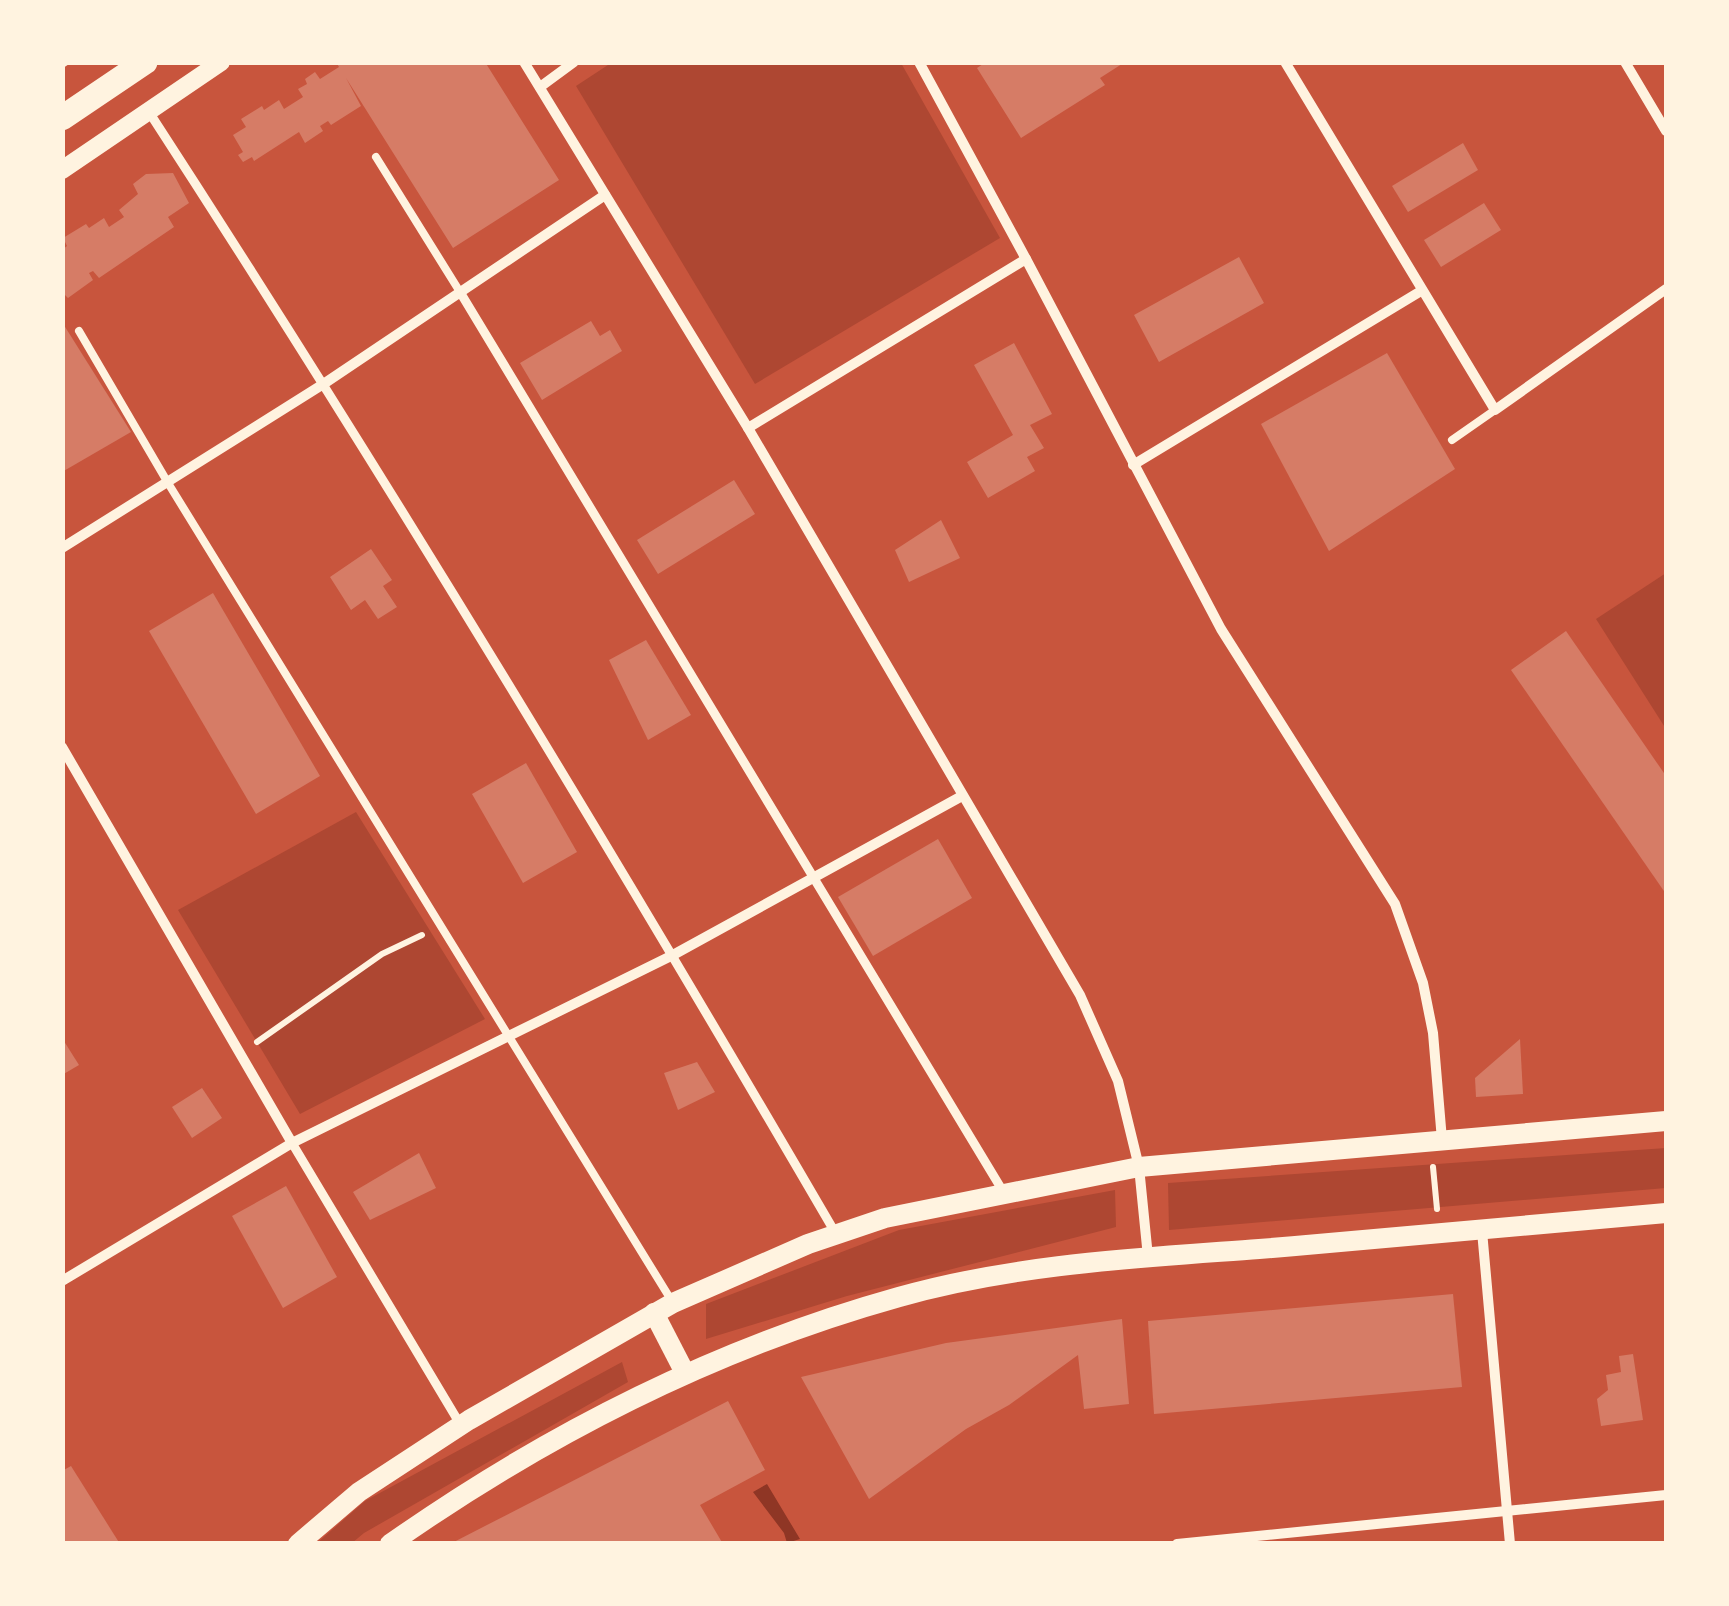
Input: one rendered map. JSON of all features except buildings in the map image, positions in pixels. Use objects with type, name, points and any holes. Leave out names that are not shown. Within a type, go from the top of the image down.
[{"type":"main road","points":[[62,118],[145,62]]},
{"type":"main road","points":[[298,1544],[359,1492],[460,1426],[663,1308],[836,1234],[885,1218],[1139,1167],[1666,1121]]},
{"type":"main road","points":[[390,1544],[506,1469],[642,1393],[742,1348],[901,1296],[998,1275],[1148,1258],[1666,1213]]},
{"type":"main road","points":[[663,1308],[685,1373]]},
{"type":"street","points":[[62,170],[222,62]]},
{"type":"street","points":[[524,62],[748,428],[1080,995],[1118,1081],[1139,1167],[1148,1258]]},
{"type":"street","points":[[540,87],[574,62]]},
{"type":"street","points":[[919,62],[1221,629],[1394,904],[1423,983],[1430,1016],[1436,1141]]},
{"type":"street","points":[[1285,62],[1495,410],[1666,289]]},
{"type":"street","points":[[1626,62],[1666,132]]},
{"type":"street","points":[[149,112],[325,383],[673,955],[836,1234]]},
{"type":"street","points":[[62,548],[325,383],[604,196]]},
{"type":"street","points":[[748,428],[1026,259]]},
{"type":"street","points":[[1133,464],[1422,291]]},
{"type":"street","points":[[460,292],[1006,1195]]},
{"type":"street","points":[[62,747],[460,1426]]},
{"type":"street","points":[[62,1281],[292,1143],[673,955],[962,796]]},
{"type":"street","points":[[1482,1230],[1510,1544]]},
{"type":"street","points":[[1177,1544],[1666,1494]]},
{"type":"lane","points":[[376,157],[460,292]]},
{"type":"lane","points":[[79,331],[168,482],[510,1034],[663,1308]]},
{"type":"lane","points":[[1452,440],[1495,410]]},
{"type":"path","points":[[240,1054],[382,954],[442,925]]},
{"type":"path","points":[[1436,1141],[1439,1235]]},
{"type":"shaded area","points":[[611,63],[901,63],[1000,238],[755,384],[576,86]]},
{"type":"shaded area","points":[[1666,573],[1666,729],[1596,619]]},
{"type":"shaded area","points":[[356,812],[485,1019],[300,1114],[178,910]]},
{"type":"shaded area","points":[[1666,1148],[1666,1188],[1169,1230],[1168,1183]]},
{"type":"shaded area","points":[[1115,1190],[1116,1227],[847,1296],[706,1339],[706,1304],[899,1230]]},
{"type":"shaded area","points":[[622,1362],[628,1382],[352,1543],[317,1543],[365,1501]]},
{"type":"shaded area","points":[[767,1484],[800,1539],[787,1543],[784,1533],[753,1492]]}]
